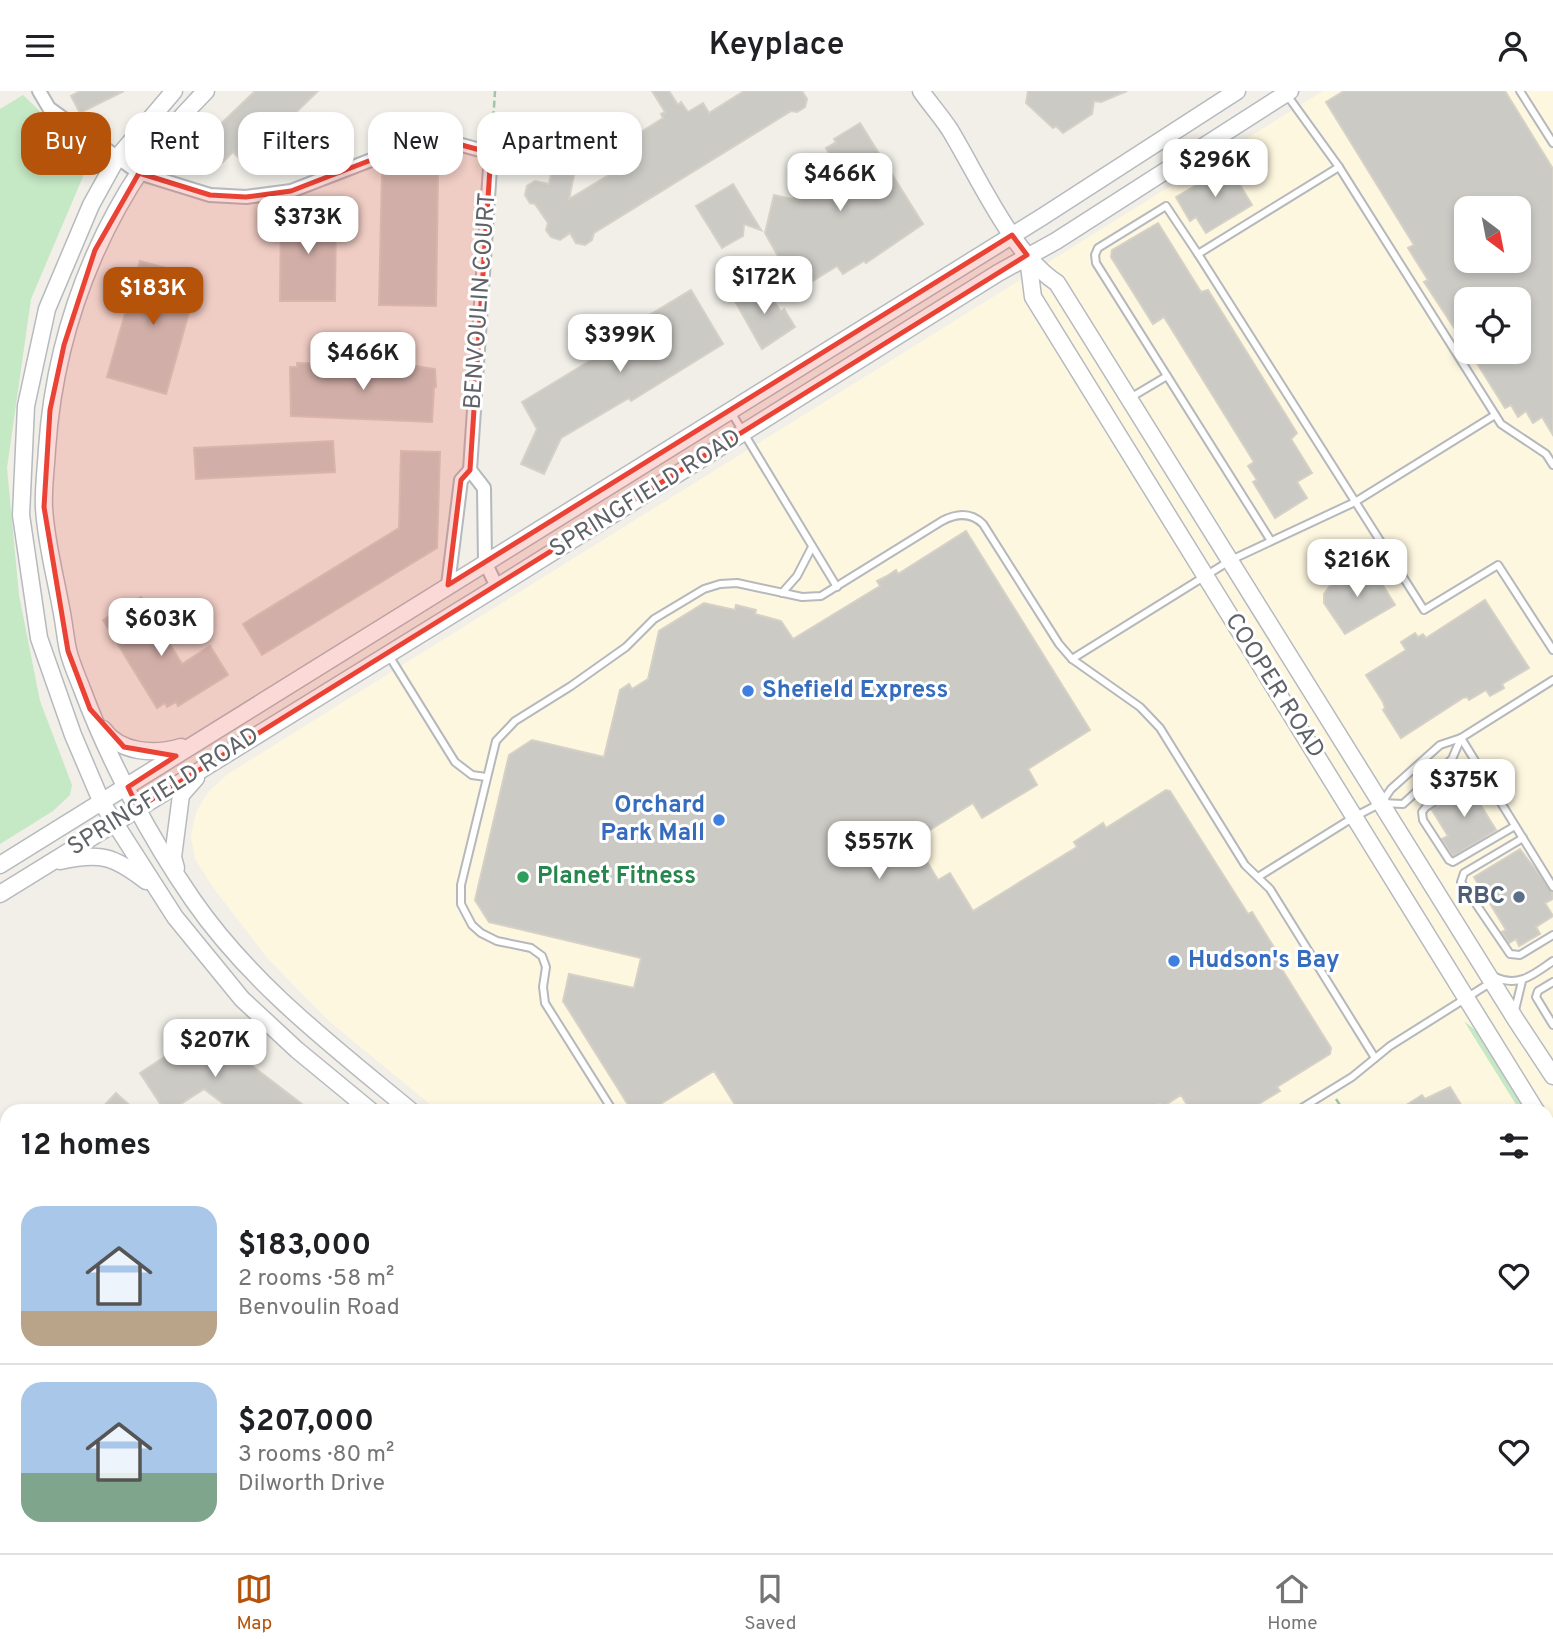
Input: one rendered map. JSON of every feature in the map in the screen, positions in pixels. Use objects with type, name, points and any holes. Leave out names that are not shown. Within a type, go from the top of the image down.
[{"type":"main road","points":[[174,91],[117,158],[91,205],[47,309],[26,406],[21,515],[39,638],[73,735],[102,803],[175,917],[242,999],[296,1050],[362,1104]]},
{"type":"main road","points":[[184,112],[206,91]]},
{"type":"main road","name":"COOPER ROAD","points":[[920,91],[948,126],[1012,235],[1042,273],[1057,283],[1553,1076]]},
{"type":"main road","name":"SPRINGFIELD ROAD","points":[[0,865],[1012,235],[1237,91]]},
{"type":"main road","name":"SPRINGFIELD ROAD","points":[[0,894],[1027,255],[1056,241],[1286,92]]},
{"type":"main road","points":[[138,175],[95,250],[64,345],[50,409],[44,507],[68,651],[90,709],[138,808],[194,901],[247,966],[310,1027],[403,1104]]},
{"type":"main road","name":"COOPER ROAD","points":[[1027,255],[1032,297],[1532,1104]]},
{"type":"main road","points":[[90,709],[108,736],[124,747],[164,752],[195,744]]},
{"type":"main road","points":[[177,874],[173,857],[181,795],[206,766]]},
{"type":"main road","points":[[48,864],[87,855],[106,858],[131,869],[156,888]]},
{"type":"street","points":[[39,91],[49,108],[125,163]]},
{"type":"street","points":[[145,175],[210,195],[246,197],[291,191],[397,150],[447,141],[477,149]]},
{"type":"street","name":"BENVOULIN COURT","points":[[448,585],[461,480],[470,470],[490,175]]},
{"type":"street","name":"BENVOULIN COURT","points":[[470,470],[484,488],[485,562],[497,587]]},
{"type":"lane","points":[[1520,91],[1553,143]]},
{"type":"lane","points":[[1286,92],[1339,167],[1495,415],[1501,423],[1546,454],[1553,465]]},
{"type":"lane","points":[[1198,254],[1339,167]]},
{"type":"lane","points":[[1271,541],[1096,263],[1098,248],[1166,206],[1424,610],[1497,565],[1553,650]]},
{"type":"lane","points":[[1129,398],[1167,376]]},
{"type":"lane","points":[[730,411],[837,587]]},
{"type":"lane","points":[[1072,659],[1231,560],[1355,502],[1495,415]]},
{"type":"lane","points":[[609,1104],[545,1003],[543,987],[546,967],[542,956],[531,948],[487,937],[476,929],[463,910],[460,885],[496,741],[507,727],[622,650],[654,619],[704,589],[720,584],[744,584],[782,593],[817,597],[951,516],[973,516],[988,531],[1059,644],[1072,659],[1151,717],[1245,865],[1270,889],[1376,1058]]},
{"type":"lane","points":[[782,593],[797,576],[812,547]]},
{"type":"lane","points":[[388,654],[455,762],[472,775],[486,776]]},
{"type":"lane","points":[[1258,877],[1381,803],[1391,789],[1440,745],[1461,738],[1553,680]]},
{"type":"lane","points":[[1381,803],[1403,804],[1452,759],[1461,738]]},
{"type":"lane","points":[[1461,738],[1553,887]]},
{"type":"lane","points":[[1481,771],[1426,807],[1422,812],[1423,820],[1453,862],[1515,826]]},
{"type":"lane","points":[[1523,838],[1464,873],[1461,882],[1510,954],[1520,955],[1553,935]]},
{"type":"lane","points":[[1308,1104],[1352,1077],[1390,1046],[1466,999],[1490,978],[1522,981],[1553,961]]},
{"type":"lane","points":[[1516,1020],[1515,1008],[1522,981]]},
{"type":"lane","points":[[1553,982],[1538,991],[1536,997],[1553,1025]]},
{"type":"path","points":[[494,112],[495,91]]},
{"type":"path","points":[[1334,1097],[1339,1104]]},
{"type":"highlighted area","points":[[447,141],[491,153],[470,470],[461,480],[448,585],[1012,235],[1027,255],[138,808],[128,787],[176,756],[124,747],[90,709],[68,651],[44,507],[50,410],[64,345],[95,250],[139,173],[210,195],[246,197],[291,191],[397,150]]},
{"type":"shaded area","points":[[1323,91],[1553,91],[1553,1104],[430,1104],[329,1021],[268,959],[212,886],[195,859],[191,836],[196,812],[209,791],[228,774]]},
{"type":"green space","points":[[23,95],[41,112],[21,112],[21,175],[84,175],[31,299],[7,468],[19,595],[40,701],[72,785],[70,795],[53,811],[0,844],[0,109]]},
{"type":"green space","points":[[1464,1021],[1475,1030],[1521,1104],[1516,1104]]},
{"type":"building","points":[[80,91],[124,91],[82,112],[71,96]]},
{"type":"building","points":[[255,91],[318,91],[296,112],[238,112],[238,157],[233,152],[224,161],[224,121]]},
{"type":"building","points":[[652,91],[669,91],[678,105],[681,102],[688,112],[703,103],[709,113],[744,91],[802,91],[807,99],[805,107],[797,112],[791,111],[594,233],[592,240],[585,245],[576,243],[570,233],[560,240],[551,237],[546,230],[548,223],[525,195],[527,186],[535,181],[549,184],[551,175],[574,175],[569,199],[609,175],[642,175],[642,131],[663,118],[661,114],[665,112]]},
{"type":"building","points":[[1028,91],[1127,91],[1101,102],[1094,101],[1092,114],[1063,133],[1056,126],[1053,128],[1026,103]]},
{"type":"building","points":[[1344,91],[1505,91],[1553,169],[1553,435],[1542,417],[1533,423],[1526,411],[1518,417],[1511,405],[1505,408],[1478,364],[1531,364],[1531,287],[1454,287],[1454,328],[1424,282],[1428,280],[1408,248],[1414,245],[1326,102]]},
{"type":"building","points":[[860,123],[923,224],[866,263],[864,261],[843,274],[837,266],[808,284],[810,287],[799,293],[765,233],[774,195],[796,200],[788,187],[833,160],[826,148],[836,142],[834,139]]},
{"type":"building","points":[[1226,162],[1252,205],[1206,233],[1196,217],[1190,221],[1176,197],[1207,179],[1207,173]]},
{"type":"building","points":[[382,175],[438,175],[436,306],[379,305]]},
{"type":"building","points":[[733,184],[761,230],[744,224],[743,236],[722,248],[696,206]]},
{"type":"building","points":[[281,211],[336,212],[335,301],[280,301]]},
{"type":"building","points":[[1158,223],[1201,292],[1208,290],[1297,433],[1291,439],[1312,473],[1297,482],[1307,498],[1275,518],[1253,482],[1257,480],[1248,466],[1254,462],[1164,317],[1153,324],[1111,257],[1112,250]]},
{"type":"building","points":[[140,261],[199,277],[166,394],[107,377]]},
{"type":"building","points":[[763,284],[781,312],[784,309],[795,327],[762,349],[735,301]]},
{"type":"building","points":[[691,290],[723,344],[631,401],[629,398],[561,438],[544,474],[521,464],[537,429],[522,402],[606,351],[603,346],[622,335],[620,333]]},
{"type":"building","points":[[297,363],[416,366],[435,369],[432,422],[291,416],[290,367],[297,367]]},
{"type":"building","points":[[333,441],[335,472],[196,479],[194,448]]},
{"type":"building","points":[[401,451],[440,452],[437,548],[262,655],[243,624],[399,528]]},
{"type":"building","name":"Orchard Park Mall","points":[[966,531],[1090,730],[1028,769],[1037,785],[982,818],[973,803],[914,840],[938,880],[950,873],[973,911],[1077,847],[1074,842],[1103,823],[1106,828],[1166,790],[1170,791],[1248,914],[1252,912],[1280,957],[1276,960],[1331,1048],[1330,1054],[1277,1087],[1280,1091],[1259,1104],[1187,1104],[1181,1095],[1167,1104],[735,1104],[714,1071],[660,1104],[628,1104],[563,1001],[569,974],[634,988],[641,958],[489,922],[475,900],[509,755],[532,740],[604,757],[620,690],[629,684],[632,689],[648,679],[659,631],[704,603],[735,610],[736,605],[756,610],[755,614],[781,621],[793,639],[880,586],[877,581],[896,570],[898,574]]},
{"type":"building","points":[[1363,568],[1374,571],[1395,605],[1345,634],[1324,603],[1324,594],[1329,587]]},
{"type":"building","points":[[141,597],[182,664],[210,646],[228,675],[178,706],[176,702],[167,707],[165,703],[157,708],[103,620]]},
{"type":"building","points":[[1485,600],[1529,668],[1502,684],[1504,688],[1490,696],[1486,690],[1469,700],[1467,697],[1463,698],[1401,738],[1383,710],[1383,702],[1366,675],[1406,650],[1401,642],[1415,633],[1418,637],[1423,634],[1426,638]]},
{"type":"building","points":[[1477,781],[1488,799],[1480,804],[1496,830],[1453,856],[1442,839],[1448,836],[1432,810]]},
{"type":"building","name":"RBC","points":[[1520,849],[1552,892],[1553,899],[1545,903],[1553,916],[1536,927],[1540,934],[1519,946],[1516,939],[1509,943],[1502,932],[1506,930],[1474,877]]},
{"type":"building","points":[[206,1030],[302,1104],[224,1104],[204,1089],[181,1104],[160,1104],[140,1073]]},
{"type":"building","points":[[1450,1087],[1461,1104],[1408,1104],[1422,1095],[1425,1099]]},
{"type":"building","points":[[116,1093],[128,1104],[106,1104]]},
{"type":"place","name":"Shefield Express","points":[[748,691]]},
{"type":"place","name":"Orchard Park Mall","points":[[719,820]]},
{"type":"place","name":"Planet Fitness","points":[[523,877]]},
{"type":"place","name":"RBC","points":[[1519,897]]},
{"type":"place","name":"Hudson's Bay","points":[[1174,961]]}]
